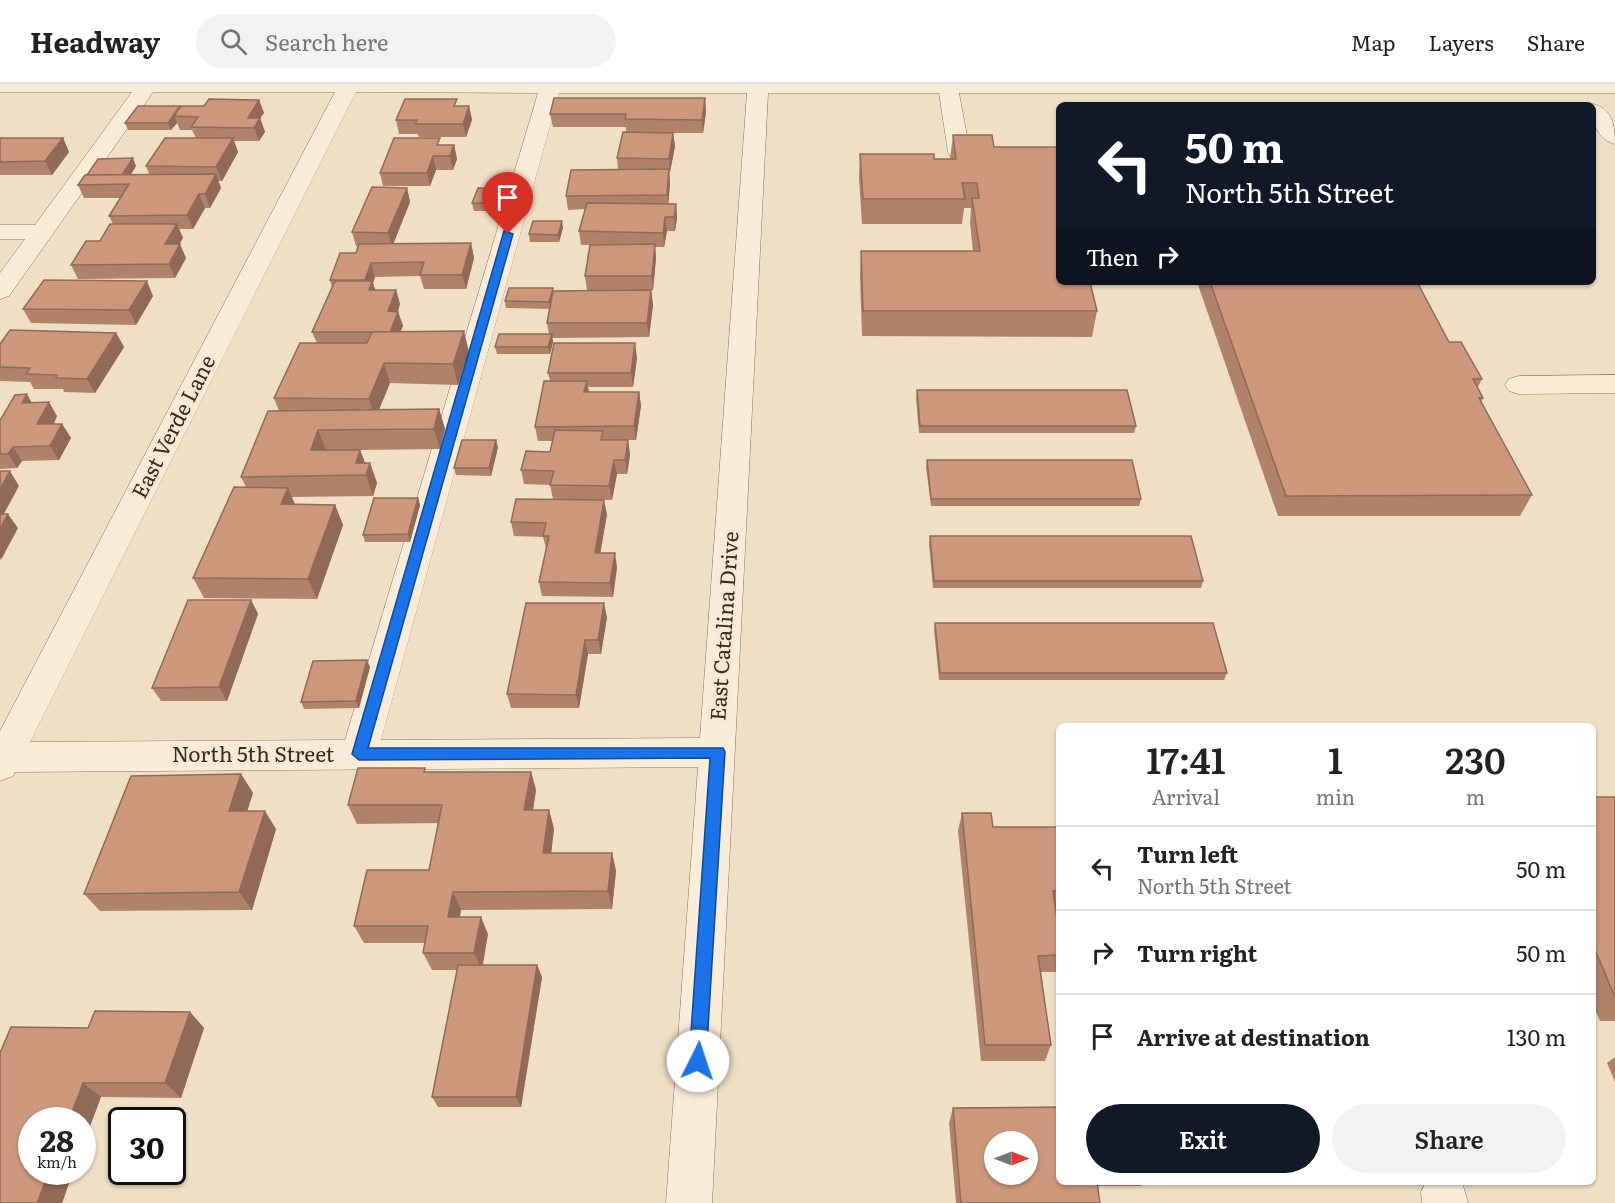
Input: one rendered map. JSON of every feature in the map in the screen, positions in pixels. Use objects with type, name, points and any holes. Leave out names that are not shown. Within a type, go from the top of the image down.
[{"type":"street","points":[[1573,85],[1587,102]]},
{"type":"street","points":[[0,86],[948,87],[1356,96],[1573,85],[1615,87]]},
{"type":"street","points":[[4,279],[42,232],[147,86]]},
{"type":"street","name":"East Catalina Drive","points":[[688,1203],[757,86]]},
{"type":"street","name":"East Verde Lane","points":[[2,762],[348,87]]},
{"type":"street","points":[[359,754],[550,87]]},
{"type":"street","points":[[948,87],[959,152]]},
{"type":"street","points":[[1596,114],[1615,137]]},
{"type":"street","points":[[0,232],[42,232]]},
{"type":"street","points":[[1519,385],[1615,384]]},
{"type":"street","name":"North 5th Street","points":[[2,762],[359,754],[717,752]]},
{"type":"building","points":[[554,98],[705,98],[702,120],[625,119],[626,114],[550,114]]},
{"type":"building","points":[[209,99],[259,100],[248,118],[260,118],[254,128],[191,127],[198,117],[174,116],[181,106],[204,106]]},
{"type":"building","points":[[405,99],[457,99],[454,106],[469,106],[463,124],[415,124],[417,120],[396,120]]},
{"type":"building","points":[[138,106],[180,106],[168,123],[125,123]]},
{"type":"building","points":[[623,132],[673,133],[669,159],[617,158]]},
{"type":"building","points":[[953,135],[992,135],[994,147],[1056,147],[1056,285],[1091,285],[1097,311],[863,311],[861,251],[980,251],[972,198],[979,198],[977,183],[962,183],[965,199],[863,199],[860,154],[934,154],[934,159],[956,159]]},
{"type":"building","points":[[0,138],[63,138],[45,161],[0,162]]},
{"type":"building","points":[[165,138],[233,138],[216,167],[146,166]]},
{"type":"building","points":[[394,138],[440,138],[437,145],[454,145],[450,156],[433,156],[427,173],[380,173]]},
{"type":"building","points":[[133,158],[122,175],[87,175],[98,159]]},
{"type":"building","points":[[669,169],[667,195],[566,196],[571,170]]},
{"type":"building","points":[[216,174],[205,194],[199,194],[187,215],[109,216],[129,184],[78,185],[85,175]]},
{"type":"building","points":[[372,187],[407,188],[388,233],[352,232]]},
{"type":"building","points":[[478,188],[507,189],[502,204],[472,203]]},
{"type":"building","points":[[587,203],[676,204],[674,217],[665,217],[663,233],[579,231]]},
{"type":"building","points":[[533,221],[562,221],[558,235],[529,234]]},
{"type":"building","points":[[110,224],[177,224],[165,244],[180,244],[169,264],[71,265],[86,241],[100,241]]},
{"type":"building","points":[[471,243],[462,275],[420,275],[424,262],[371,263],[365,280],[330,280],[340,253],[356,253],[359,244]]},
{"type":"building","points":[[655,244],[652,276],[585,276],[590,245]]},
{"type":"building","points":[[44,280],[147,281],[129,310],[23,309]]},
{"type":"building","points":[[335,281],[372,281],[369,290],[396,290],[388,311],[398,312],[390,332],[312,332]]},
{"type":"building","points":[[1211,285],[1419,285],[1449,342],[1461,342],[1482,379],[1473,379],[1483,398],[1479,398],[1532,495],[1286,496]]},
{"type":"building","points":[[509,288],[553,288],[549,302],[505,301]]},
{"type":"building","points":[[651,290],[647,323],[547,323],[553,291]]},
{"type":"building","points":[[10,330],[116,333],[87,379],[26,374],[30,368],[0,367],[0,344]]},
{"type":"building","points":[[464,331],[453,364],[384,363],[369,399],[274,398],[300,343],[367,343],[372,332]]},
{"type":"building","points":[[499,334],[552,334],[548,347],[495,347]]},
{"type":"building","points":[[554,343],[635,343],[631,373],[548,373]]},
{"type":"building","points":[[544,381],[587,381],[584,392],[639,392],[634,426],[535,427]]},
{"type":"building","points":[[917,390],[1127,390],[1136,426],[920,426]]},
{"type":"building","points":[[27,394],[22,403],[49,402],[37,424],[62,424],[50,446],[13,447],[8,454],[0,454],[0,419],[15,395]]},
{"type":"building","points":[[439,409],[434,429],[318,430],[311,450],[360,450],[356,463],[370,463],[366,475],[241,477],[268,411]]},
{"type":"building","points":[[555,430],[603,431],[601,440],[628,440],[625,460],[614,460],[609,486],[550,485],[554,471],[521,470],[526,451],[550,452]]},
{"type":"building","points":[[462,440],[496,440],[489,468],[454,468]]},
{"type":"building","points":[[927,460],[1132,460],[1141,499],[931,499]]},
{"type":"building","points":[[0,471],[10,471],[0,489]]},
{"type":"building","points":[[234,487],[288,488],[281,504],[335,505],[308,579],[193,578]]},
{"type":"building","points":[[374,498],[418,498],[408,534],[363,535]]},
{"type":"building","points":[[516,499],[604,500],[595,553],[615,553],[610,583],[539,582],[549,536],[543,536],[546,523],[511,522]]},
{"type":"building","points":[[0,514],[8,514],[0,529]]},
{"type":"building","points":[[930,536],[1191,536],[1203,581],[934,581]]},
{"type":"building","points":[[188,600],[251,600],[219,687],[152,688]]},
{"type":"building","points":[[526,603],[604,603],[598,640],[585,640],[576,695],[507,694]]},
{"type":"building","points":[[935,623],[1213,623],[1227,673],[940,673]]},
{"type":"building","points":[[367,660],[356,701],[301,702],[313,661]]},
{"type":"building","points":[[358,768],[425,768],[424,772],[531,772],[524,810],[549,810],[543,853],[612,853],[608,891],[453,892],[448,917],[481,917],[474,953],[423,953],[428,926],[354,926],[367,870],[429,870],[442,805],[348,805]]},
{"type":"building","points":[[241,774],[229,811],[265,811],[239,892],[84,894],[131,776]]},
{"type":"building","points":[[1596,797],[1615,797],[1615,997],[1596,952]]},
{"type":"building","points":[[962,813],[991,813],[993,827],[1056,827],[1056,891],[1053,891],[1056,912],[1056,955],[1038,956],[1051,1045],[985,1045]]},
{"type":"building","points":[[458,965],[537,965],[516,1097],[432,1097]]},
{"type":"building","points":[[95,1011],[190,1012],[165,1083],[83,1083],[74,1107],[18,1107],[18,1185],[44,1185],[37,1203],[0,1203],[0,1053],[11,1027],[88,1028]]},
{"type":"building","points":[[1056,1107],[1056,1185],[1097,1185],[1100,1203],[961,1203],[953,1108]]},
{"type":"route","points":[[508,234],[359,754],[717,752],[698,1061]]}]
